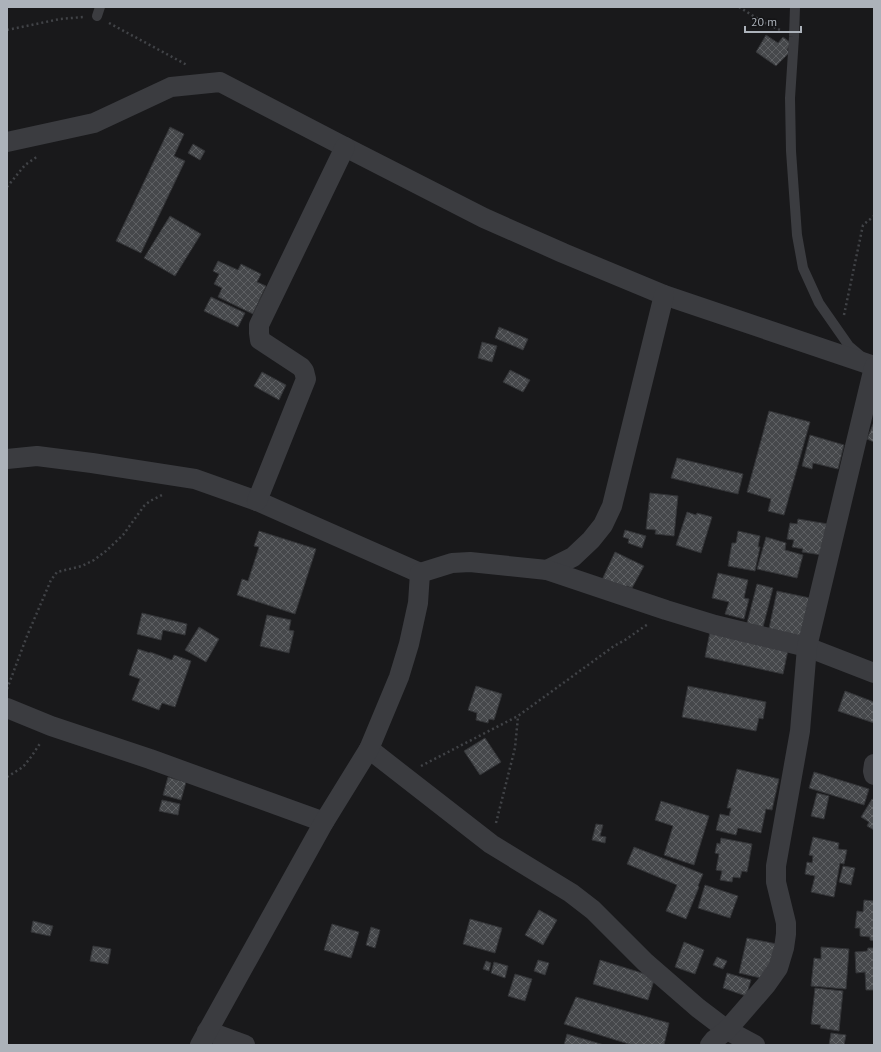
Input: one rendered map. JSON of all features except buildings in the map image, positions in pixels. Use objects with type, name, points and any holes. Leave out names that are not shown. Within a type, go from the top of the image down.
[{"type":"street","points":[[7,142],[94,123],[170,88],[220,82],[484,218],[563,253],[664,295],[874,366],[807,647],[800,731],[776,866],[776,882],[786,923],[784,948],[778,968],[766,985],[727,1030],[710,1045]]},
{"type":"street","points":[[256,501],[306,379],[304,371],[301,367],[260,340],[259,325],[345,147]]},
{"type":"street","points":[[547,570],[573,557],[604,525],[612,506],[664,295]]},
{"type":"street","points":[[7,459],[36,456],[195,479],[256,501],[420,573],[452,563],[470,562],[547,570],[715,625],[807,647],[874,673]]},
{"type":"street","points":[[245,1045],[203,1038],[324,822],[369,749],[399,677],[407,651],[418,603],[420,573]]},
{"type":"street","points":[[7,708],[51,726],[150,759],[324,822]]},
{"type":"street","points":[[369,749],[491,844],[571,893],[593,910],[634,951],[698,1008],[727,1030],[756,1045]]},
{"type":"street","points":[[874,764],[874,776]]},
{"type":"lane","points":[[795,7],[790,98],[791,151],[797,235],[803,268],[819,303],[849,346],[874,366]]},
{"type":"path","points":[[739,7],[763,22],[794,37]]},
{"type":"path","points":[[7,30],[98,12],[188,66]]},
{"type":"path","points":[[840,333],[863,225],[874,216]]},
{"type":"path","points":[[7,689],[27,636],[54,575],[60,571],[82,566],[94,560],[106,551],[122,535],[144,506],[150,501],[164,494]]},
{"type":"path","points":[[404,775],[518,716],[594,660],[625,640],[666,610]]},
{"type":"path","points":[[491,844],[508,781],[515,748],[518,716]]},
{"type":"path","points":[[7,777],[28,762],[51,726]]}]
